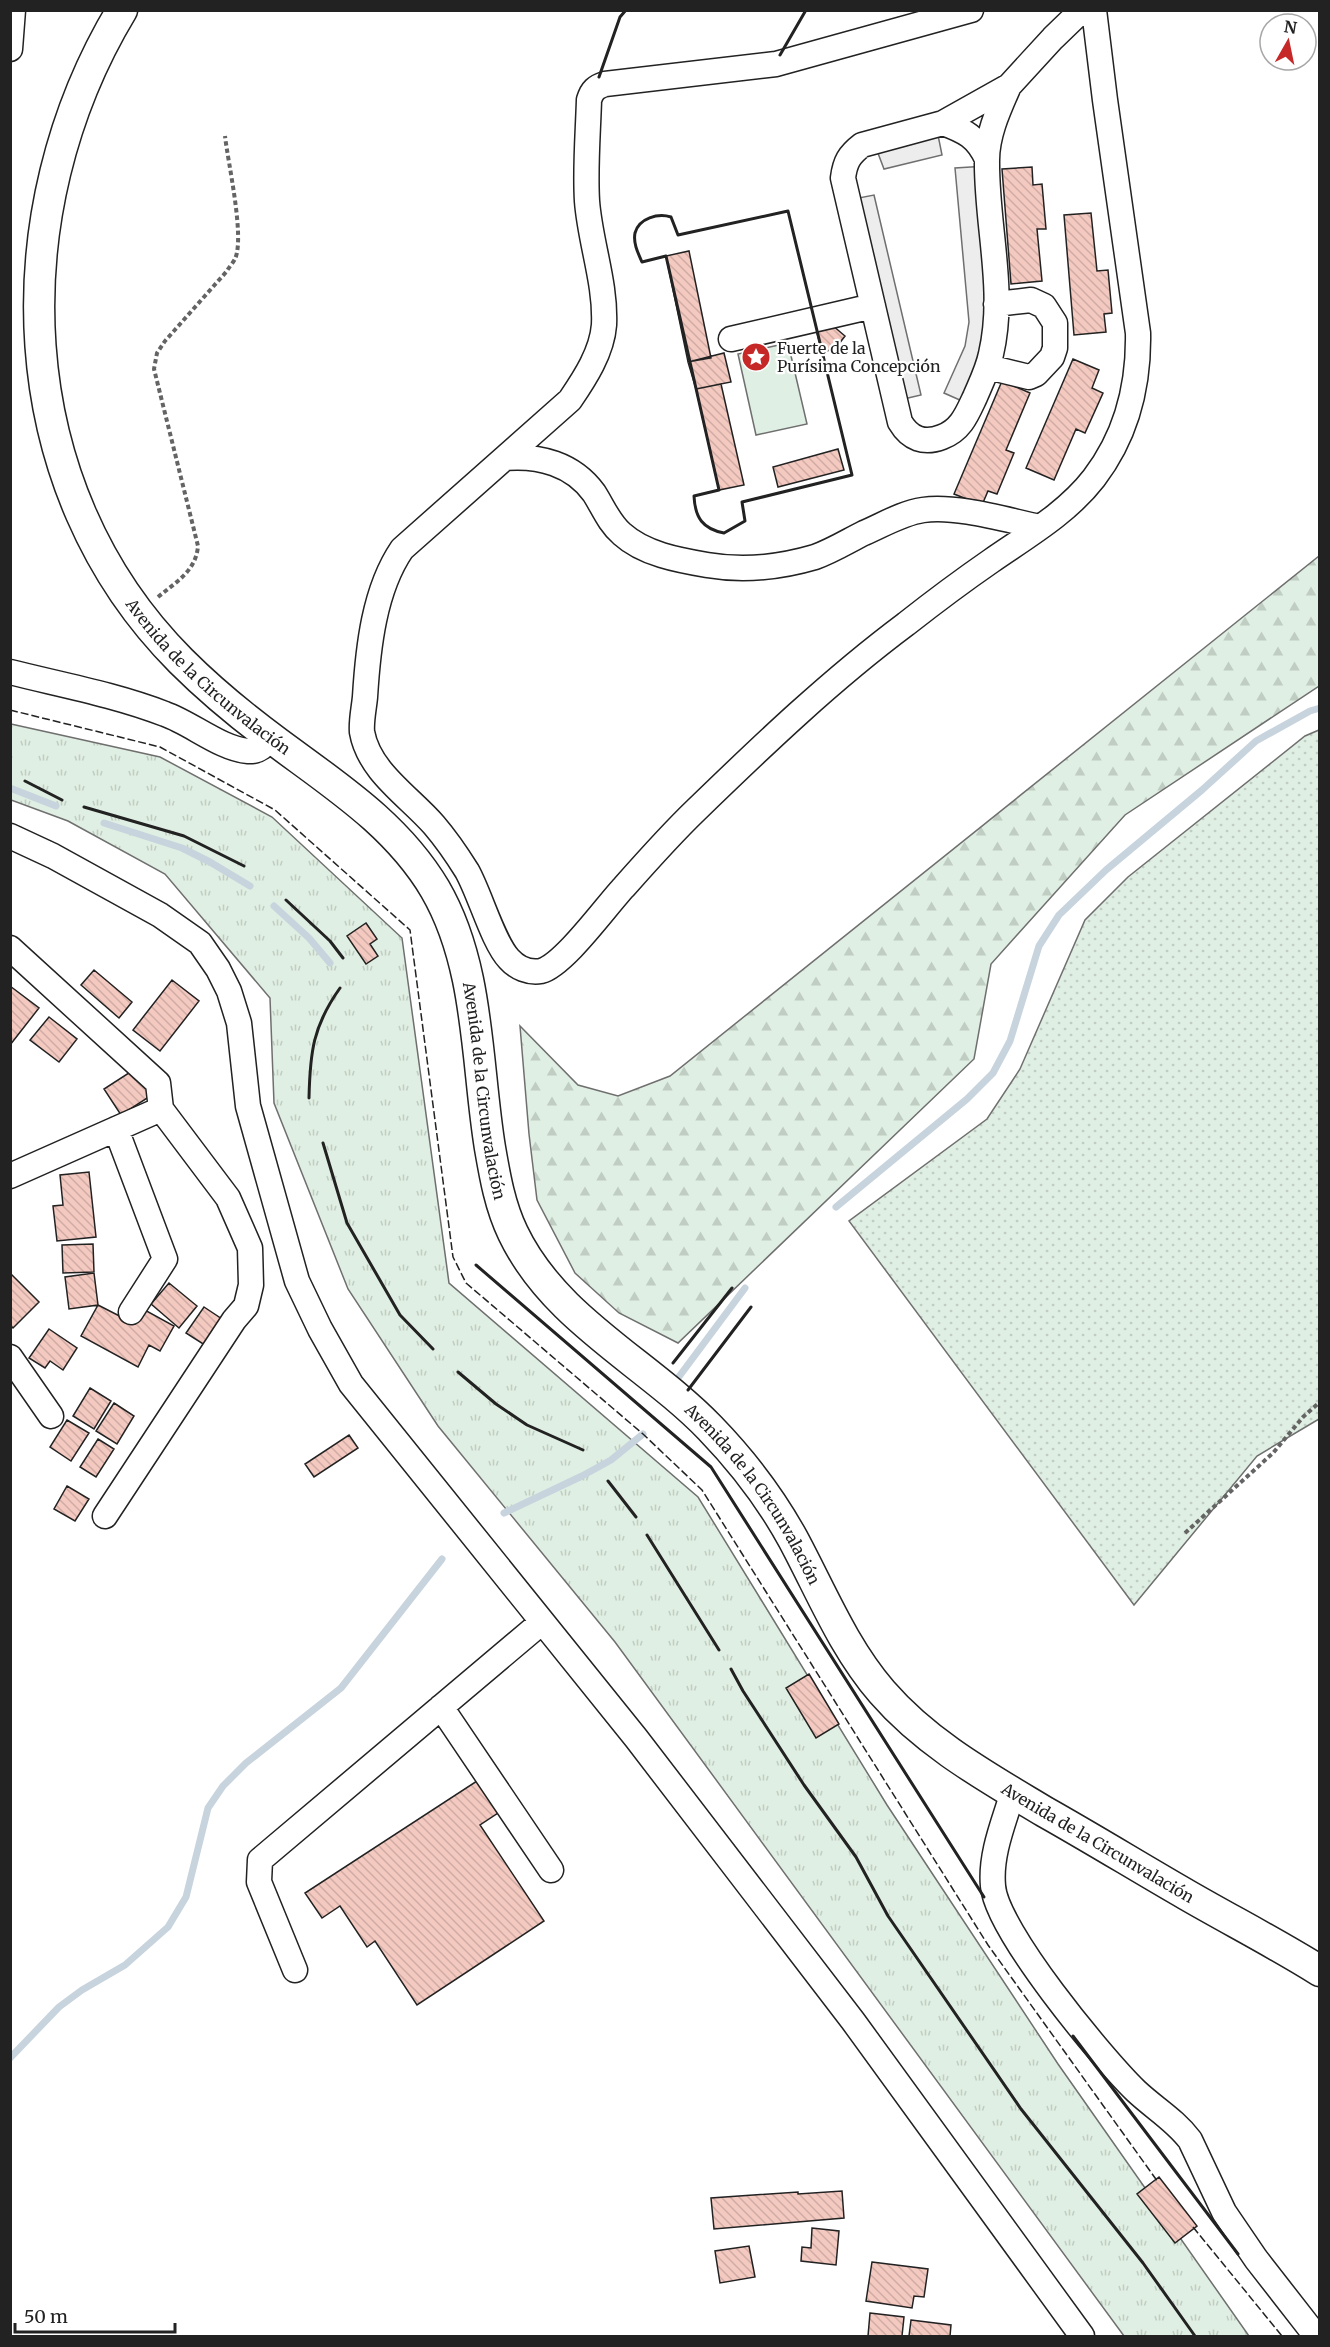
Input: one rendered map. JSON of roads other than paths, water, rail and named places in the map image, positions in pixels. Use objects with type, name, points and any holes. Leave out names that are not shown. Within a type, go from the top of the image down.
[{"type":"main road","name":"Avenida de la Circunvalación","points":[[122,10],[74,90],[62,120],[40,193],[33,247],[30,331],[43,416],[54,456],[89,535],[138,613],[183,663],[271,738],[356,800],[387,828],[416,860],[435,890],[458,941],[472,1005],[496,1182],[504,1213],[515,1238],[532,1266],[579,1317],[606,1342],[706,1423],[735,1455],[790,1534],[853,1653],[880,1690],[924,1734],[1013,1792],[1320,1971]]},
{"type":"street","points":[[10,49],[13,10]]},
{"type":"street","points":[[971,10],[776,64],[605,84],[592,92],[589,100],[587,195],[602,295],[604,326],[597,351],[587,375],[570,400],[402,549],[392,564],[375,621],[367,660],[362,731],[375,761],[384,774],[434,825],[451,846],[478,893],[500,945],[510,960],[525,970],[538,972],[551,967],[691,815],[759,750],[829,687],[902,627],[1075,499],[1108,459],[1130,411],[1139,359],[1138,333],[1105,100],[1078,12]]},
{"type":"street","points":[[1010,86],[994,122],[987,159],[996,304],[992,352],[988,367],[961,425],[951,434],[938,439],[928,441],[916,439],[906,432],[900,422],[843,178],[845,163],[862,145],[943,123],[1010,86],[1078,12]]},
{"type":"street","points":[[943,123],[969,135],[981,146],[987,159]]},
{"type":"street","points":[[988,367],[1029,377],[1052,357],[1054,348],[1055,323],[1044,306],[1031,300],[996,304]]},
{"type":"street","points":[[731,339],[873,306]]},
{"type":"street","points":[[505,458],[531,457],[557,464],[585,483],[611,523],[633,543],[668,556],[711,565],[765,566],[817,556],[900,516],[921,510],[951,510],[1040,527]]},
{"type":"street","points":[[10,672],[143,706],[168,715],[238,749],[256,750],[262,748],[271,738]]},
{"type":"street","points":[[10,836],[53,856],[160,915],[200,944],[218,969],[229,991],[238,1023],[248,1106],[297,1281],[320,1329],[351,1384],[636,1738],[853,2021],[1082,2337]]},
{"type":"street","points":[[10,948],[158,1083],[161,1109],[228,1198],[242,1224],[250,1248],[251,1285],[246,1306],[234,1320],[105,1516]]},
{"type":"street","points":[[10,1176],[161,1109]]},
{"type":"street","points":[[116,1129],[165,1259],[131,1312]]},
{"type":"street","points":[[10,1357],[51,1416]]},
{"type":"street","points":[[295,1970],[259,1882],[260,1860],[542,1622]]},
{"type":"street","points":[[441,1707],[551,1870]]},
{"type":"street","points":[[1013,1792],[994,1854],[993,1871],[993,1888],[1008,1925],[1084,2032],[1137,2091],[1170,2118],[1186,2136],[1224,2212],[1256,2259],[1316,2337]]},
{"type":"waterway","points":[[836,1207],[967,1099],[993,1073],[1010,1041],[1039,946],[1059,915],[1106,870],[1202,790],[1256,741],[1310,711],[1320,708]]},
{"type":"waterway","points":[[10,788],[56,806]]},
{"type":"waterway","points":[[104,823],[182,848],[250,886]]},
{"type":"waterway","points":[[274,906],[309,938],[330,963]]},
{"type":"waterway","points":[[678,1378],[745,1288]]},
{"type":"waterway","points":[[504,1513],[611,1460],[643,1434]]},
{"type":"waterway","points":[[10,2058],[59,2007],[82,1990],[125,1965],[168,1927],[186,1897],[208,1808],[223,1786],[246,1763],[341,1688],[442,1559]]},
{"type":"place","name":"Fuerte de la Purísima Concepción","points":[[756,357]]}]
